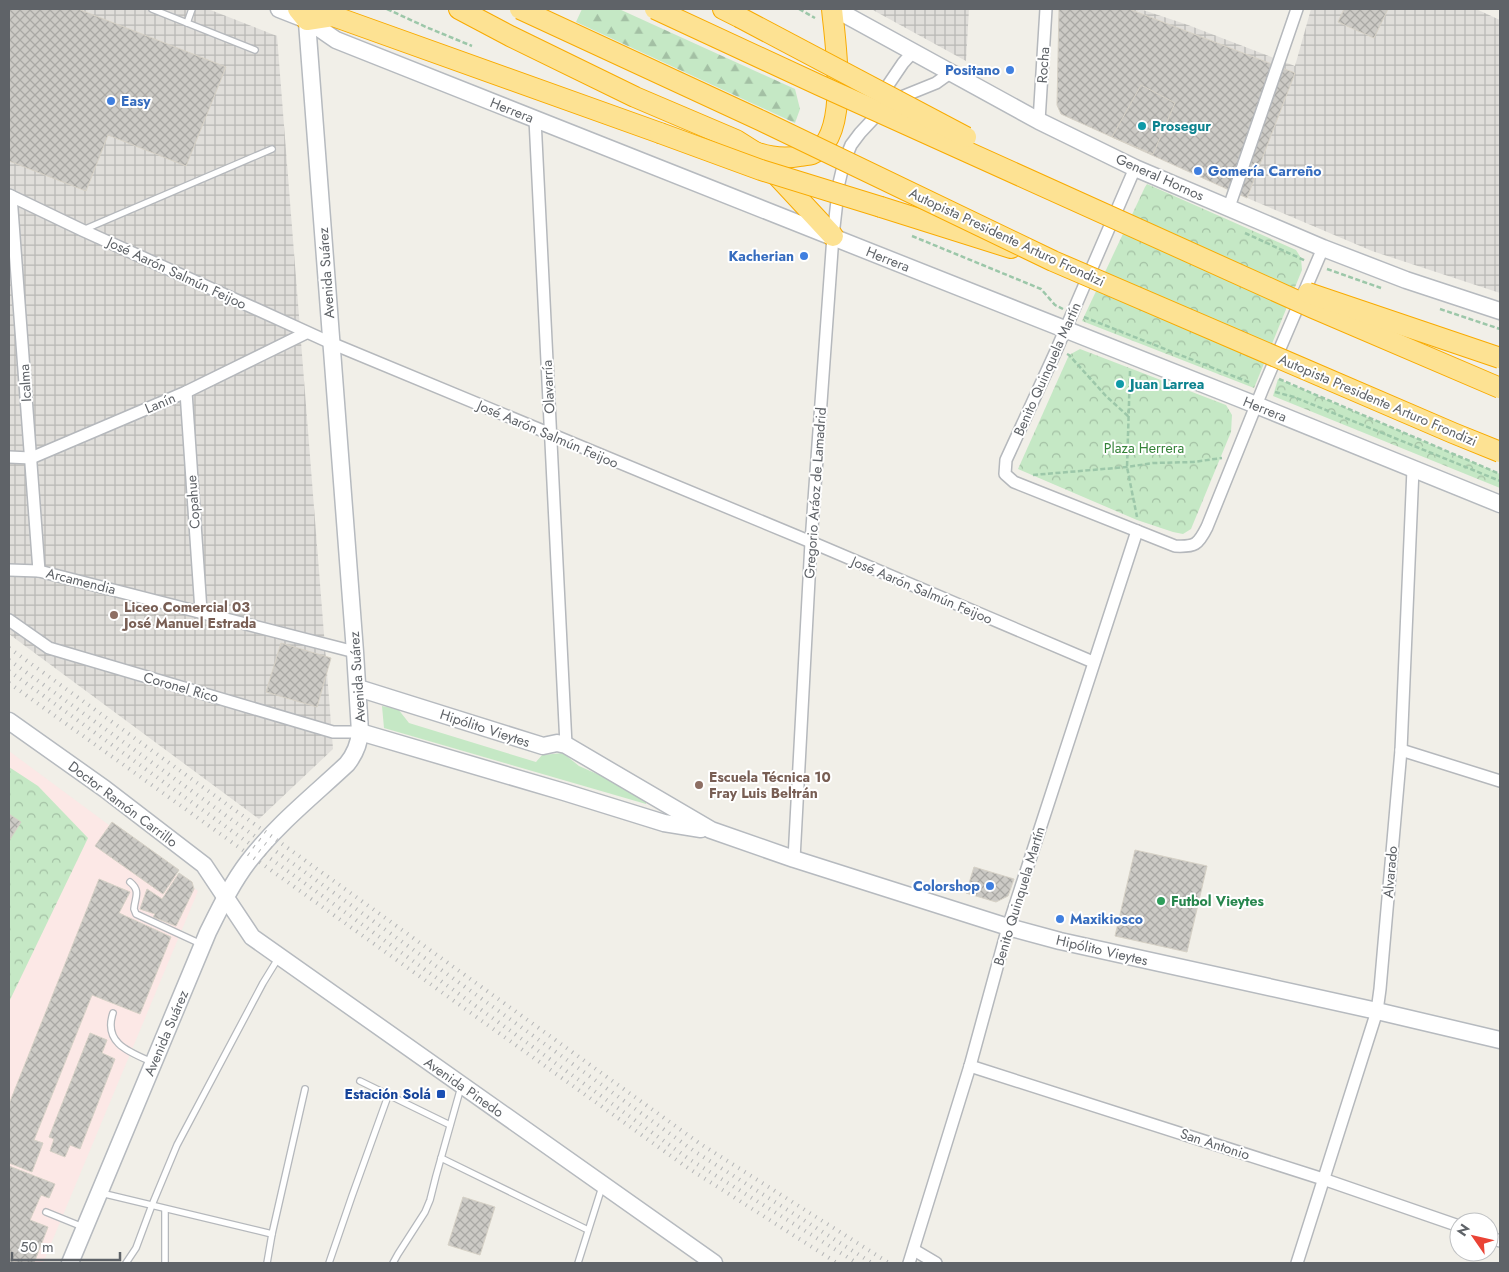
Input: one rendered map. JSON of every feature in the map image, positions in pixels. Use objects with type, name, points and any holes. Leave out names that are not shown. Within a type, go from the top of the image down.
[{"type":"highway","points":[[459,9],[635,97],[736,140],[755,152],[790,158],[812,154],[821,147],[831,132],[836,114],[838,88],[834,9]]},
{"type":"highway","name":"Autopista Presidente Arturo Frondizi","points":[[520,9],[762,120],[1053,261],[1500,452]]},
{"type":"highway","points":[[655,9],[1357,328],[1500,388]]},
{"type":"highway","points":[[303,13],[333,16],[761,170],[1053,261]]},
{"type":"highway","points":[[731,13],[990,150],[1028,178]]},
{"type":"highway","points":[[755,152],[833,236]]},
{"type":"highway","points":[[1206,259],[1500,358]]},
{"type":"main road","name":"Herrera","points":[[279,9],[303,13],[336,40],[800,225],[833,236],[1500,504]]},
{"type":"main road","name":"General Hornos","points":[[834,9],[1039,121],[1135,168],[1323,248],[1406,280],[1500,311]]},
{"type":"main road","name":"Avenida Suárez","points":[[70,1263],[203,945],[226,897],[248,863],[272,834],[347,764],[355,754],[359,742],[358,688],[303,13]]},
{"type":"main road","name":"Hipólito Vieytes","points":[[358,688],[543,746],[557,743],[566,745],[711,830]]},
{"type":"main road","name":"Doctor Ramón Carrillo","points":[[9,721],[106,789],[204,865],[226,897]]},
{"type":"main road","name":"Hipólito Vieytes","points":[[360,732],[664,823],[711,830],[794,859],[1055,940],[1500,1040]]},
{"type":"main road","name":"Avenida Pinedo","points":[[226,897],[252,937],[714,1263]]},
{"type":"street","name":"Rocha","points":[[1039,121],[1046,9]]},
{"type":"street","points":[[1229,207],[1297,9]]},
{"type":"street","name":"Gregorio Aráoz de Lamadrid","points":[[794,859],[811,542],[835,208],[848,151],[879,98],[903,63],[913,52]]},
{"type":"street","name":"Gregorio Aráoz de Lamadrid","points":[[860,133],[889,102],[936,82],[950,73]]},
{"type":"street","name":"Olavarría","points":[[534,119],[566,745]]},
{"type":"street","name":"Benito Quinquela Martín","points":[[1026,487],[1014,482],[1005,474],[1006,460],[1056,351],[1135,168]]},
{"type":"street","name":"José Aarón Salmún Feijoo","points":[[10,195],[331,344],[811,542],[1093,662]]},
{"type":"street","name":"Icalma","points":[[10,195],[39,571]]},
{"type":"street","points":[[1026,487],[1175,546],[1190,546],[1197,543],[1207,527],[1263,388],[1323,248]]},
{"type":"street","name":"Lanín","points":[[9,457],[31,458],[186,392],[306,333]]},
{"type":"street","name":"Copahue","points":[[186,392],[201,611]]},
{"type":"street","name":"Alvarado","points":[[1298,1263],[1377,1011],[1400,750],[1413,469]]},
{"type":"street","name":"Benito Quinquela Martín","points":[[909,1263],[970,1066],[1008,926],[1136,530]]},
{"type":"street","name":"Arcamendia","points":[[9,570],[39,571],[355,652]]},
{"type":"street","name":"Coronel Rico","points":[[9,620],[49,648],[333,732],[360,732]]},
{"type":"street","points":[[1400,750],[1500,781]]},
{"type":"street","name":"San Antonio","points":[[970,1066],[1324,1179],[1449,1223]]},
{"type":"street","points":[[914,1250],[936,1263]]},
{"type":"lane","points":[[152,9],[255,50]]},
{"type":"lane","points":[[187,23],[192,9]]},
{"type":"lane","points":[[82,230],[272,149]]},
{"type":"lane","points":[[130,882],[137,890],[134,909],[136,914],[203,945]]},
{"type":"lane","points":[[126,1263],[136,1248],[177,1145],[263,983],[279,957]]},
{"type":"lane","points":[[113,1013],[110,1023],[112,1035],[119,1045],[154,1063]]},
{"type":"lane","points":[[360,1081],[450,1126]]},
{"type":"lane","points":[[394,1263],[426,1212],[462,1085]]},
{"type":"lane","points":[[267,1263],[305,1089]]},
{"type":"lane","points":[[329,1263],[388,1096]]},
{"type":"lane","points":[[441,1158],[588,1230]]},
{"type":"lane","points":[[578,1263],[603,1185]]},
{"type":"lane","points":[[99,1193],[272,1234]]},
{"type":"lane","points":[[164,1263],[165,1208]]},
{"type":"lane","points":[[46,1212],[85,1228]]},
{"type":"path","points":[[908,234],[1041,289],[1055,305],[1072,313],[1263,388],[1294,396],[1500,481]]},
{"type":"path","points":[[1056,351],[1069,355],[1106,396],[1129,417]]},
{"type":"path","points":[[1130,356],[1126,468],[1137,520],[1136,530]]},
{"type":"path","points":[[1269,375],[1500,474]]},
{"type":"path","points":[[1026,487],[1034,475],[1126,468],[1153,463],[1193,462],[1235,456]]},
{"type":"shaded area","points":[[9,9],[208,9],[277,36],[333,749],[259,819],[9,634]]},
{"type":"shaded area","points":[[871,9],[969,9],[966,61]]},
{"type":"shaded area","points":[[1129,9],[1140,9],[1188,25],[1295,66],[1311,9],[1476,9],[1500,20],[1500,293],[1372,251],[1247,198],[1295,73]]},
{"type":"shaded area","points":[[9,751],[198,891],[43,1263],[9,1263]]},
{"type":"green space","points":[[582,9],[619,9],[795,89],[800,109],[795,123],[576,22]]},
{"type":"green space","points":[[1147,184],[1296,250],[1301,258],[1302,270],[1254,388],[1082,321]]},
{"type":"green space","name":"Plaza Herrera","points":[[1080,349],[1226,405],[1232,415],[1231,432],[1191,529],[1183,534],[1137,520],[1018,469],[1069,355]]},
{"type":"green space","points":[[1278,379],[1500,474],[1500,488],[1273,396]]},
{"type":"green space","points":[[382,706],[398,709],[409,723],[536,762],[542,755],[563,753],[579,766],[647,798],[646,804],[384,728]]},
{"type":"green space","points":[[9,767],[38,786],[88,838],[9,1002]]},
{"type":"building","name":"Easy","points":[[9,9],[78,9],[226,67],[186,166],[108,135],[86,191],[9,161]]},
{"type":"building","points":[[1059,9],[1129,9],[1295,73],[1247,198],[1061,114],[1057,105]]},
{"type":"building","points":[[1344,9],[1388,9],[1374,38],[1338,22]]},
{"type":"building","name":"Prosegur","points":[[1141,85],[1175,103],[1153,154],[1112,137]]},
{"type":"building","points":[[281,643],[331,658],[317,707],[266,692]]},
{"type":"building","points":[[9,814],[21,822],[9,841]]},
{"type":"building","points":[[112,822],[179,870],[163,894],[95,846]]},
{"type":"building","name":"Futbol Vieytes","points":[[1135,850],[1207,866],[1187,952],[1115,936]]},
{"type":"building","name":"Colorshop","points":[[974,867],[1014,879],[1008,896],[996,902],[966,893]]},
{"type":"building","points":[[179,873],[192,882],[194,889],[176,926],[153,917],[155,914],[140,909],[147,889],[162,899]]},
{"type":"building","points":[[99,879],[130,892],[119,913],[171,937],[140,1014],[92,995],[34,1140],[43,1143],[32,1172],[9,1163],[9,1104]]},
{"type":"building","points":[[90,1033],[107,1040],[102,1053],[115,1059],[80,1149],[70,1145],[65,1157],[50,1151],[54,1139],[49,1137]]},
{"type":"building","points":[[9,1166],[55,1184],[49,1198],[41,1195],[30,1220],[48,1227],[34,1263],[14,1261],[9,1263]]},
{"type":"building","points":[[463,1197],[495,1207],[480,1255],[448,1245]]},
{"type":"railway","points":[[9,648],[699,1143],[889,1263]]},
{"type":"railway","points":[[9,660],[694,1151],[872,1263]]},
{"type":"railway","points":[[9,671],[689,1159],[857,1263]]},
{"type":"railway","points":[[9,683],[685,1166],[837,1263]]},
{"type":"place","name":"Positano","points":[[1010,70]]},
{"type":"place","name":"Easy","points":[[111,101]]},
{"type":"place","name":"Prosegur","points":[[1142,126]]},
{"type":"place","name":"Gomería Carreño","points":[[1198,171]]},
{"type":"place","name":"Kacherian","points":[[804,256]]},
{"type":"place","name":"Juan Larrea","points":[[1120,384]]},
{"type":"place","name":"Liceo Comercial 03 José Manuel Estrada","points":[[114,615]]},
{"type":"place","name":"Escuela Técnica 10 Fray Luis Beltrán","points":[[699,785]]},
{"type":"place","name":"Colorshop","points":[[990,886]]},
{"type":"place","name":"Futbol Vieytes","points":[[1161,901]]},
{"type":"place","name":"Maxikiosco","points":[[1060,919]]},
{"type":"place","name":"Estación Solá","points":[[441,1094]]}]
